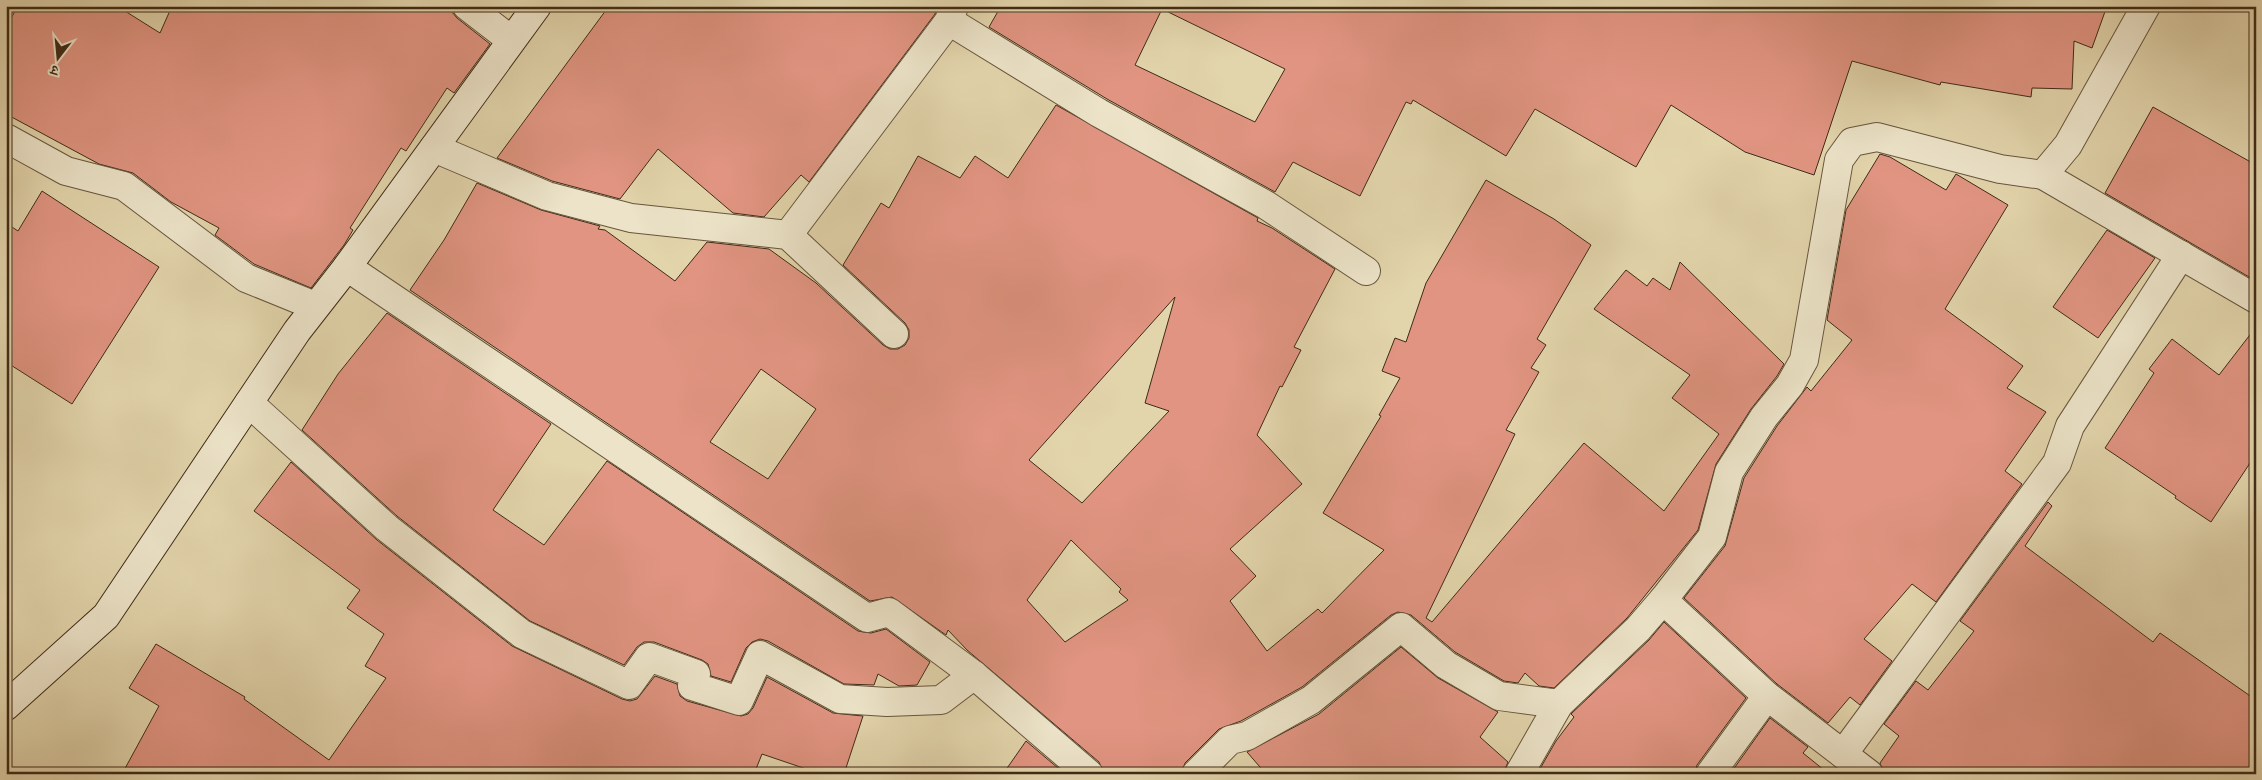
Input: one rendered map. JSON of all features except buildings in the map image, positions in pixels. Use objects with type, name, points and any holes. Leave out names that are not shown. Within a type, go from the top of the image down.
[{"type":"street","points":[[467,6],[511,40]]},
{"type":"street","points":[[6,706],[106,616],[316,306],[347,267],[537,6]]},
{"type":"street","points":[[2043,175],[2068,145],[2146,6]]},
{"type":"street","points":[[788,235],[952,14],[1099,113],[1266,206],[1366,271]]},
{"type":"street","points":[[1519,774],[1559,704],[1638,629],[1712,537],[1730,472],[1764,417],[1790,385],[1804,360],[1839,160],[1852,142],[1877,137],[2000,169],[2043,175],[2256,299]]},
{"type":"street","points":[[6,138],[66,171],[124,186],[246,278],[316,306]]},
{"type":"street","points":[[434,148],[548,196],[631,218],[788,235],[894,334]]},
{"type":"street","points":[[1843,754],[2057,463],[2070,426],[2181,255]]},
{"type":"street","points":[[347,267],[867,618],[890,612],[974,676],[1089,774]]},
{"type":"street","points":[[249,403],[387,528],[522,634],[629,685],[650,657],[696,674],[692,686],[739,701],[760,655],[840,699],[887,702],[941,700],[974,676]]},
{"type":"street","points":[[1663,600],[1767,696],[1869,774]]},
{"type":"street","points":[[1196,774],[1230,740],[1246,736],[1311,700],[1401,627],[1446,665],[1499,696],[1559,704]]},
{"type":"street","points":[[1710,774],[1767,696]]}]
